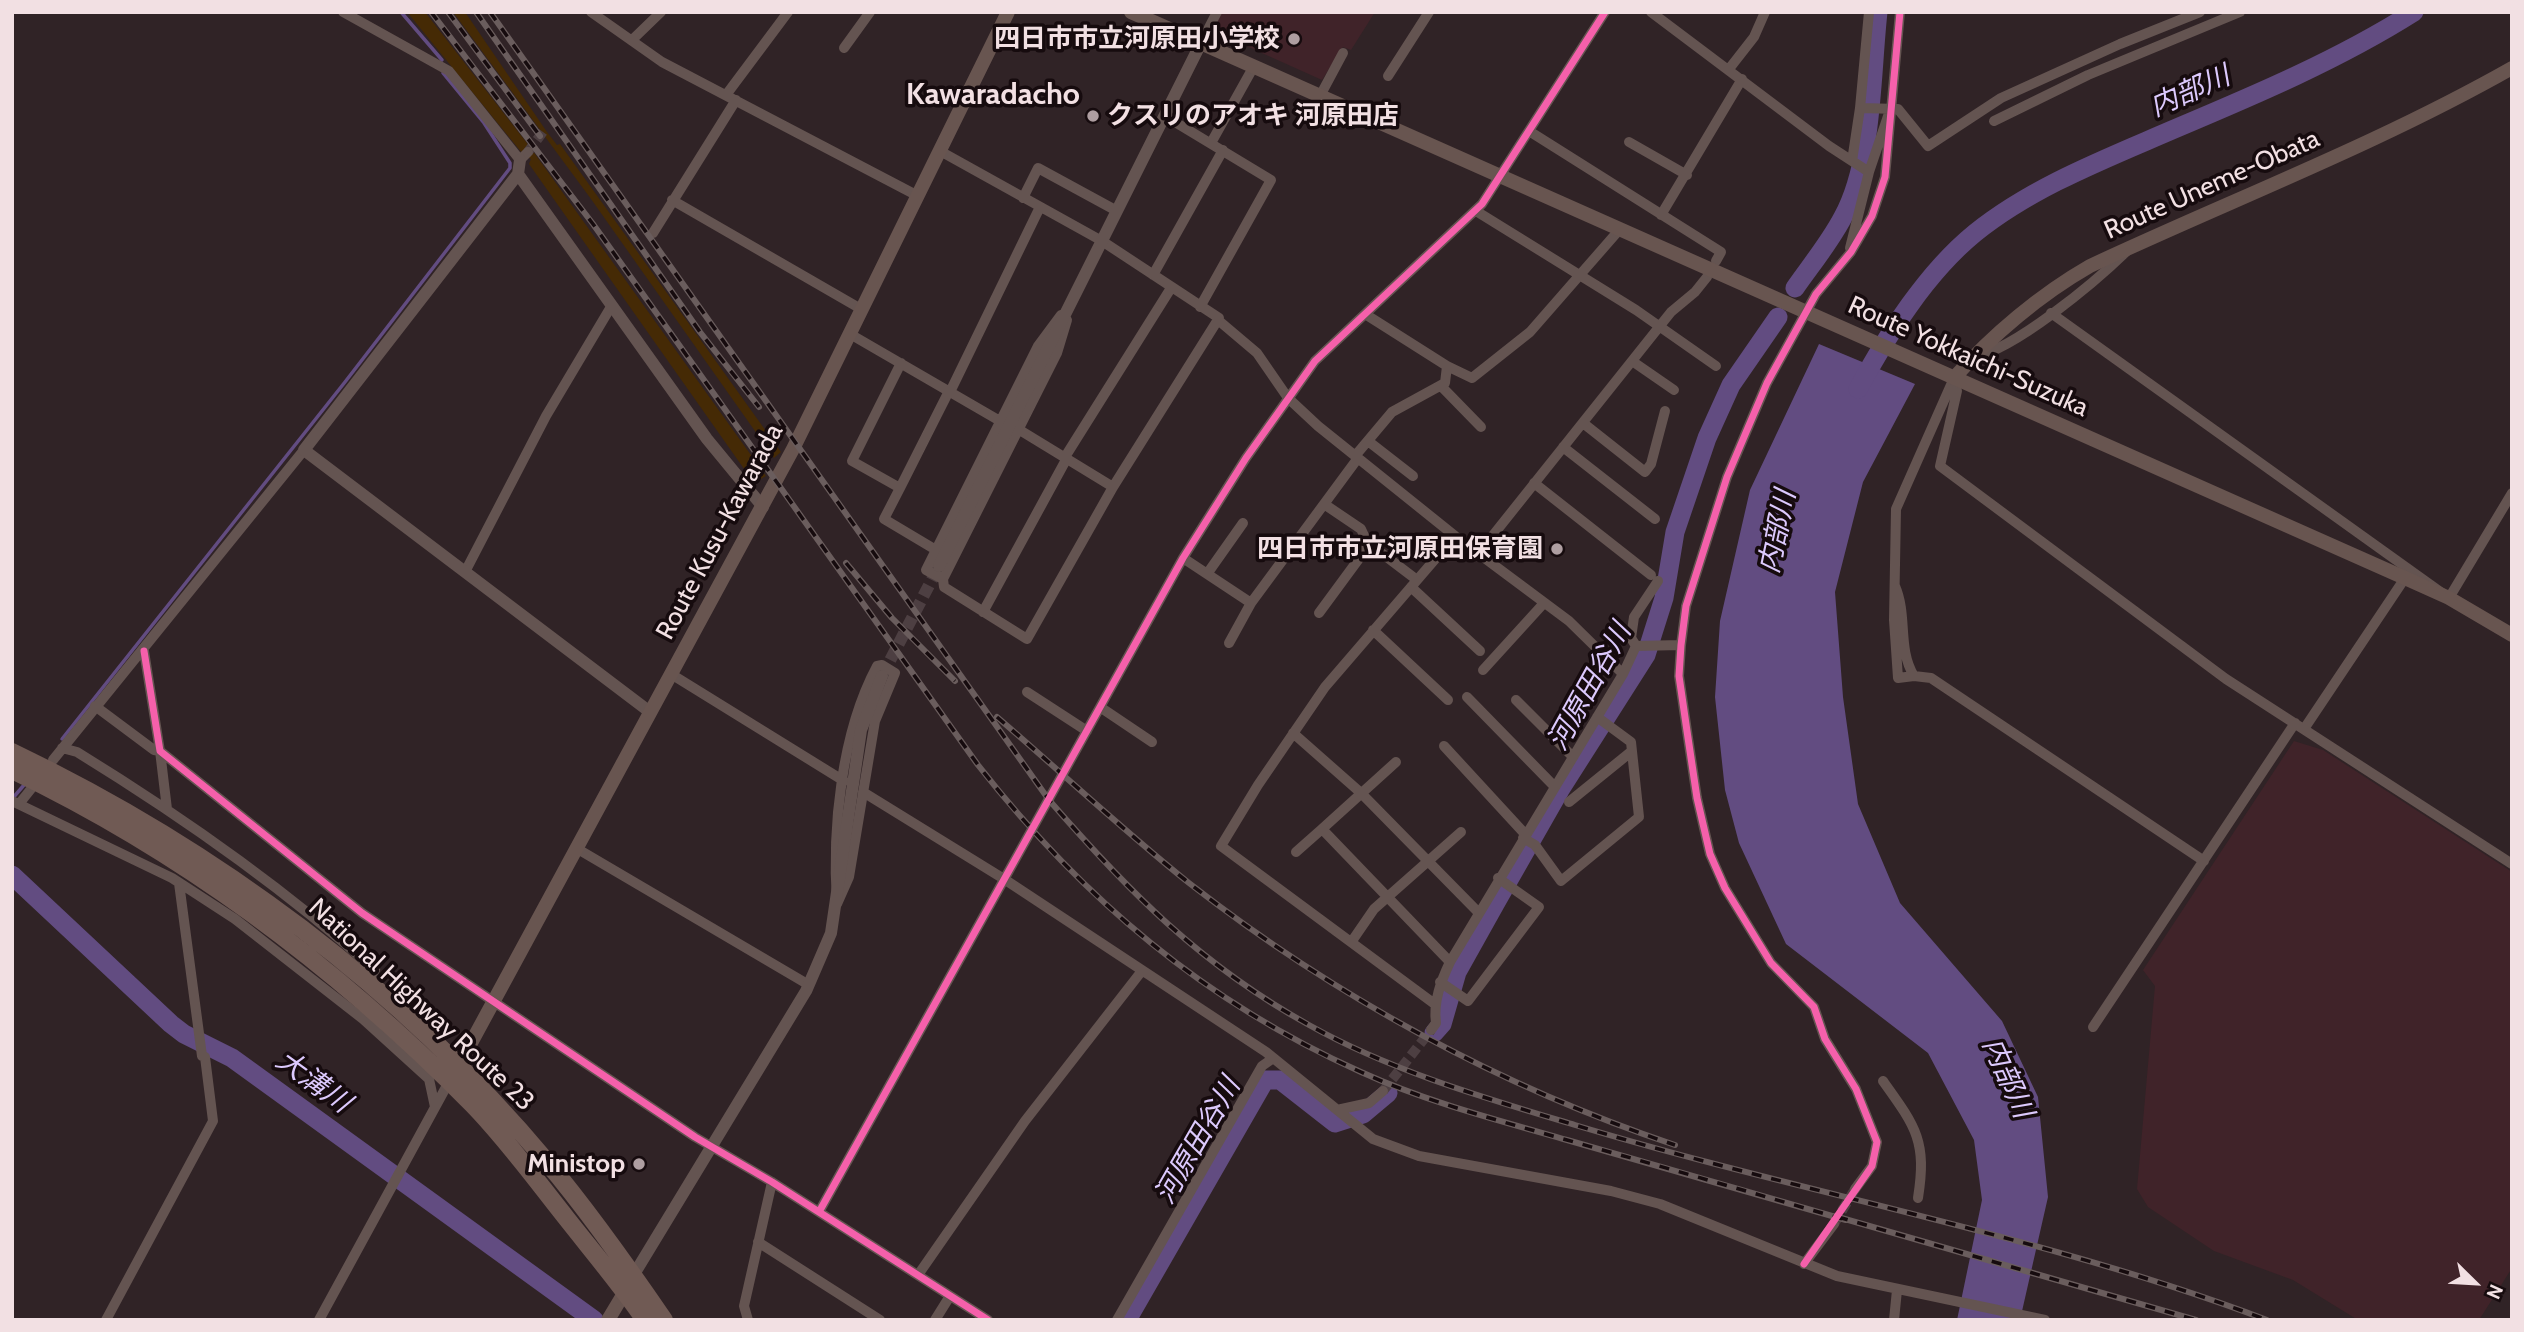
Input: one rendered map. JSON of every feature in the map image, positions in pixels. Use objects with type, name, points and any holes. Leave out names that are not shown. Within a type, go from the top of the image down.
[{"type":"highway","name":"National Highway Route 23","points":[[12,752],[133,814],[206,859],[275,907],[366,982],[453,1074],[548,1164],[634,1276],[664,1320]]},
{"type":"highway","name":"National Highway Route 23","points":[[12,770],[129,832],[236,900],[453,1074],[645,1320]]},
{"type":"main road","name":"Route Kusu-Kawarada","points":[[453,1074],[763,507],[1008,12]]},
{"type":"main road","name":"Route Yokkaichi-Suzuka","points":[[1131,12],[2405,578],[2449,598],[2512,635]]},
{"type":"main road","name":"Route Uneme-Obata","points":[[1954,377],[1972,358],[2064,281],[2133,246],[2329,161],[2439,108],[2512,68]]},
{"type":"main road","points":[[610,1317],[634,1276]]},
{"type":"street","points":[[167,809],[144,651],[518,174],[524,156],[449,71],[343,12]]},
{"type":"street","points":[[591,12],[662,62],[918,196]]},
{"type":"street","points":[[632,40],[661,12]]},
{"type":"street","points":[[653,233],[731,98],[788,12]]},
{"type":"street","points":[[844,48],[870,12]]},
{"type":"street","points":[[1217,12],[941,572],[944,587],[1027,639],[1113,487],[1219,320]]},
{"type":"street","points":[[1388,76],[1429,12]]},
{"type":"street","points":[[819,1212],[1183,558],[1315,361],[1476,211],[1605,12]]},
{"type":"street","points":[[1651,12],[1867,171]]},
{"type":"street","points":[[1729,69],[1754,37],[1765,12]]},
{"type":"street","points":[[1853,162],[1870,12]]},
{"type":"street","points":[[1856,1189],[1872,1166],[1877,1142],[1856,1090],[1825,1039],[1814,1007],[1771,963],[1725,888],[1710,854],[1697,799],[1679,676],[1686,606],[1727,477],[1767,383],[1872,216],[1884,179],[1900,12]]},
{"type":"street","points":[[1861,108],[1898,110],[1928,146],[2001,98],[2120,44],[2200,12]]},
{"type":"street","points":[[1994,121],[2088,75],[2240,12]]},
{"type":"street","points":[[1320,96],[1343,53]]},
{"type":"street","points":[[1212,143],[1254,66]]},
{"type":"street","points":[[1661,215],[1742,79]]},
{"type":"street","points":[[1851,252],[1849,245],[1867,171],[1890,111]]},
{"type":"street","points":[[1165,116],[1271,180],[1200,307]]},
{"type":"street","points":[[1529,131],[1721,253],[1716,261]]},
{"type":"street","points":[[1629,142],[1687,175]]},
{"type":"street","points":[[1153,275],[1223,150]]},
{"type":"street","points":[[940,151],[1102,241],[1219,320],[1257,353],[1288,398],[1356,457],[1455,536],[1569,621],[1623,674]]},
{"type":"street","points":[[1023,198],[1038,168],[1117,211]]},
{"type":"street","points":[[518,174],[707,439],[763,507]]},
{"type":"street","points":[[672,200],[862,309]]},
{"type":"street","points":[[936,550],[884,519],[950,392],[1040,207]]},
{"type":"street","points":[[1476,211],[1660,326],[1716,366]]},
{"type":"street","points":[[1365,314],[1447,366],[1472,378],[1530,332],[1582,276],[1620,229]]},
{"type":"street","points":[[1972,358],[1988,354],[2051,313],[2133,246]]},
{"type":"street","points":[[1478,554],[1660,326],[1707,277]]},
{"type":"street","points":[[983,612],[1066,458],[1171,288]]},
{"type":"street","points":[[941,572],[926,570],[1038,346],[1073,303]]},
{"type":"street","points":[[941,572],[1057,353],[1073,303]]},
{"type":"street","points":[[465,572],[546,416],[612,306]]},
{"type":"street","points":[[2051,313],[2449,598],[2512,493]]},
{"type":"street","points":[[849,334],[1000,421]]},
{"type":"street","points":[[1632,361],[1674,390]]},
{"type":"street","points":[[900,488],[852,461],[901,363]]},
{"type":"street","points":[[1230,643],[1251,603],[1368,441],[1392,412],[1445,383],[1447,366]]},
{"type":"street","points":[[1954,377],[1896,509],[1895,586],[1900,599],[1903,650],[1914,676],[1931,678],[2204,861]]},
{"type":"street","points":[[1954,377],[1957,391],[1940,466],[2192,654],[2512,864]]},
{"type":"street","points":[[1441,386],[1481,427]]},
{"type":"street","points":[[1583,423],[1645,472],[1651,464],[1665,411]]},
{"type":"street","points":[[1018,429],[1113,487]]},
{"type":"street","points":[[1368,441],[1413,477]]},
{"type":"street","points":[[1563,447],[1655,519]]},
{"type":"street","points":[[304,450],[650,712]]},
{"type":"street","points":[[1534,483],[1654,578],[1633,617],[1631,639],[1641,646],[1681,645]]},
{"type":"street","points":[[1324,504],[1361,529],[1367,542],[1414,583],[1480,650]]},
{"type":"street","points":[[1207,574],[1243,523]]},
{"type":"street","points":[[1436,1005],[1221,846],[1325,687],[1455,536]]},
{"type":"street","points":[[1319,612],[1358,560],[1367,542]]},
{"type":"street","points":[[1183,558],[1251,603]]},
{"type":"street","points":[[2093,1027],[2204,861],[2405,578]]},
{"type":"street","points":[[1483,670],[1544,603]]},
{"type":"street","points":[[1373,629],[1448,700]]},
{"type":"street","points":[[1431,1030],[1436,1023],[1436,1005],[1447,986],[1450,962],[1478,912],[1504,881],[1554,786],[1599,718],[1641,646]]},
{"type":"street","points":[[54,760],[141,648],[144,651]]},
{"type":"street","points":[[881,665],[895,673],[875,721],[849,877],[837,904],[834,854],[848,752],[864,694],[877,666],[881,665]]},
{"type":"street","points":[[671,674],[844,781]]},
{"type":"street","points":[[634,1276],[809,985],[831,933],[861,730],[882,676]]},
{"type":"street","points":[[1027,692],[1087,731]]},
{"type":"street","points":[[1467,697],[1554,786]]},
{"type":"street","points":[[1517,700],[1572,756]]},
{"type":"street","points":[[95,706],[154,750],[160,751],[362,913],[492,1003],[711,1147],[772,1182],[988,1320]]},
{"type":"street","points":[[1100,708],[1152,743]]},
{"type":"street","points":[[1444,746],[1561,881],[1639,817],[1631,742],[1599,718]]},
{"type":"street","points":[[1293,733],[1361,793],[1478,912]]},
{"type":"street","points":[[62,748],[77,752],[167,809],[246,867],[369,964],[375,970],[366,982]]},
{"type":"street","points":[[1569,802],[1632,751]]},
{"type":"street","points":[[1296,852],[1396,762]]},
{"type":"street","points":[[31,789],[16,802],[178,883],[235,919],[363,1019],[429,1079],[435,1107]]},
{"type":"street","points":[[863,792],[1004,879],[1272,1059],[1344,1116],[1388,1146],[1419,1156],[1611,1191],[1660,1204],[1837,1276],[2045,1320]]},
{"type":"street","points":[[1322,829],[1450,962]]},
{"type":"street","points":[[1352,941],[1374,909],[1461,832]]},
{"type":"street","points":[[576,848],[809,985]]},
{"type":"street","points":[[1447,986],[1468,1001],[1539,907],[1504,881]]},
{"type":"street","points":[[106,1320],[213,1121],[178,883]]},
{"type":"street","points":[[918,1275],[1024,1121],[1141,972]]},
{"type":"street","points":[[1117,1320],[1262,1066],[1272,1059]]},
{"type":"street","points":[[319,1320],[453,1074]]},
{"type":"street","points":[[1883,1082],[1913,1125],[1922,1149],[1923,1168],[1918,1198]]},
{"type":"street","points":[[1344,1116],[1370,1103],[1383,1091]]},
{"type":"street","points":[[748,1320],[744,1306],[772,1182]]},
{"type":"street","points":[[1804,1264],[1834,1224]]},
{"type":"street","points":[[758,1242],[880,1320]]},
{"type":"street","points":[[1893,1317],[1897,1290]]},
{"type":"street","points":[[935,1320],[950,1296]]},
{"type":"shaded area","points":[[407,12],[425,12],[530,147],[766,476],[754,483],[529,164],[531,159],[522,153]]},
{"type":"shaded area","points":[[453,12],[465,12],[547,132],[557,145],[560,144],[781,452],[774,458],[591,199]]},
{"type":"shaded area","name":"四日市市立河原田小学校","points":[[1222,12],[1375,12],[1351,50],[1343,47],[1322,80],[1213,31]]},
{"type":"shaded area","points":[[2294,741],[2323,750],[2512,872],[2512,1268],[2479,1320],[2358,1320],[2293,1280],[2214,1251],[2148,1207],[2137,1189],[2155,986],[2143,970]]},
{"type":"water","points":[[1819,344],[1915,384],[1863,482],[1835,592],[1843,697],[1858,804],[1900,903],[2002,1021],[2038,1097],[2048,1197],[2020,1320],[1957,1320],[1982,1200],[1974,1140],[1928,1053],[1786,944],[1739,843],[1725,790],[1715,697],[1720,621],[1750,490]]},
{"type":"waterway","points":[[401,12],[442,60]]},
{"type":"waterway","name":"河原田谷川","points":[[1795,288],[1832,235],[1853,195],[1869,118],[1878,12]]},
{"type":"waterway","name":"内部川","points":[[1858,389],[1895,326],[1924,285],[1957,249],[1997,217],[2070,175],[2265,90],[2326,61],[2414,12]]},
{"type":"waterway","points":[[62,739],[345,382],[510,168],[510,163],[484,123],[443,73]]},
{"type":"waterway","name":"河原田谷川","points":[[1434,1033],[1442,1024],[1457,972],[1495,904],[1560,790],[1646,655],[1664,598],[1675,532],[1707,438],[1731,385],[1778,317]]},
{"type":"waterway","points":[[12,799],[24,785]]},
{"type":"waterway","name":"大溝川","points":[[12,875],[184,1034],[232,1058],[594,1320]]},
{"type":"waterway","name":"河原田谷川","points":[[1127,1320],[1265,1080],[1280,1080],[1335,1123],[1363,1114],[1388,1093]]},
{"type":"tunnel","points":[[528,152],[545,129]]},
{"type":"tunnel","points":[[882,676],[939,566]]},
{"type":"tunnel","points":[[1383,1091],[1431,1030]]},
{"type":"tunnel","points":[[1834,1224],[1855,1189]]},
{"type":"railway","points":[[431,12],[593,224],[978,765],[1018,814],[1104,903],[1199,979],[1250,1013],[1304,1044],[1386,1083],[1488,1118],[1846,1220]]},
{"type":"railway","points":[[448,12],[540,136]]},
{"type":"railway","points":[[476,12],[700,332],[759,407]]},
{"type":"railway","points":[[490,12],[1049,800],[1108,866],[1200,952],[1270,1002],[1309,1025],[1405,1070],[1473,1094],[1661,1150],[2097,1263],[2267,1320]]},
{"type":"railway","points":[[846,563],[892,618],[955,681]]},
{"type":"railway","points":[[997,717],[1189,883],[1302,963],[1421,1035],[1483,1066],[1610,1122],[1675,1145]]},
{"type":"railway","points":[[1838,1217],[2196,1320]]},
{"type":"cycle path","points":[[819,1212],[1183,558],[1246,458],[1315,361],[1482,204],[1605,12]]},
{"type":"cycle path","points":[[1804,1264],[1872,1166],[1877,1142],[1856,1089],[1825,1039],[1814,1007],[1771,963],[1725,888],[1710,854],[1697,798],[1679,676],[1681,645],[1686,606],[1727,477],[1767,383],[1816,294],[1851,252],[1872,216],[1885,177],[1900,12]]},
{"type":"cycle path","points":[[144,651],[160,751],[362,913],[695,1137],[772,1182],[988,1320]]},
{"type":"place","name":"四日市市立河原田小学校","points":[[1294,39]]},
{"type":"place","name":"クスリのアオキ 河原田店","points":[[1093,116]]},
{"type":"place","name":"四日市市立河原田保育園","points":[[1557,549]]},
{"type":"place","name":"Ministop","points":[[639,1164]]},
{"type":"district","name":"Kawaradacho","points":[[993,95]]}]
